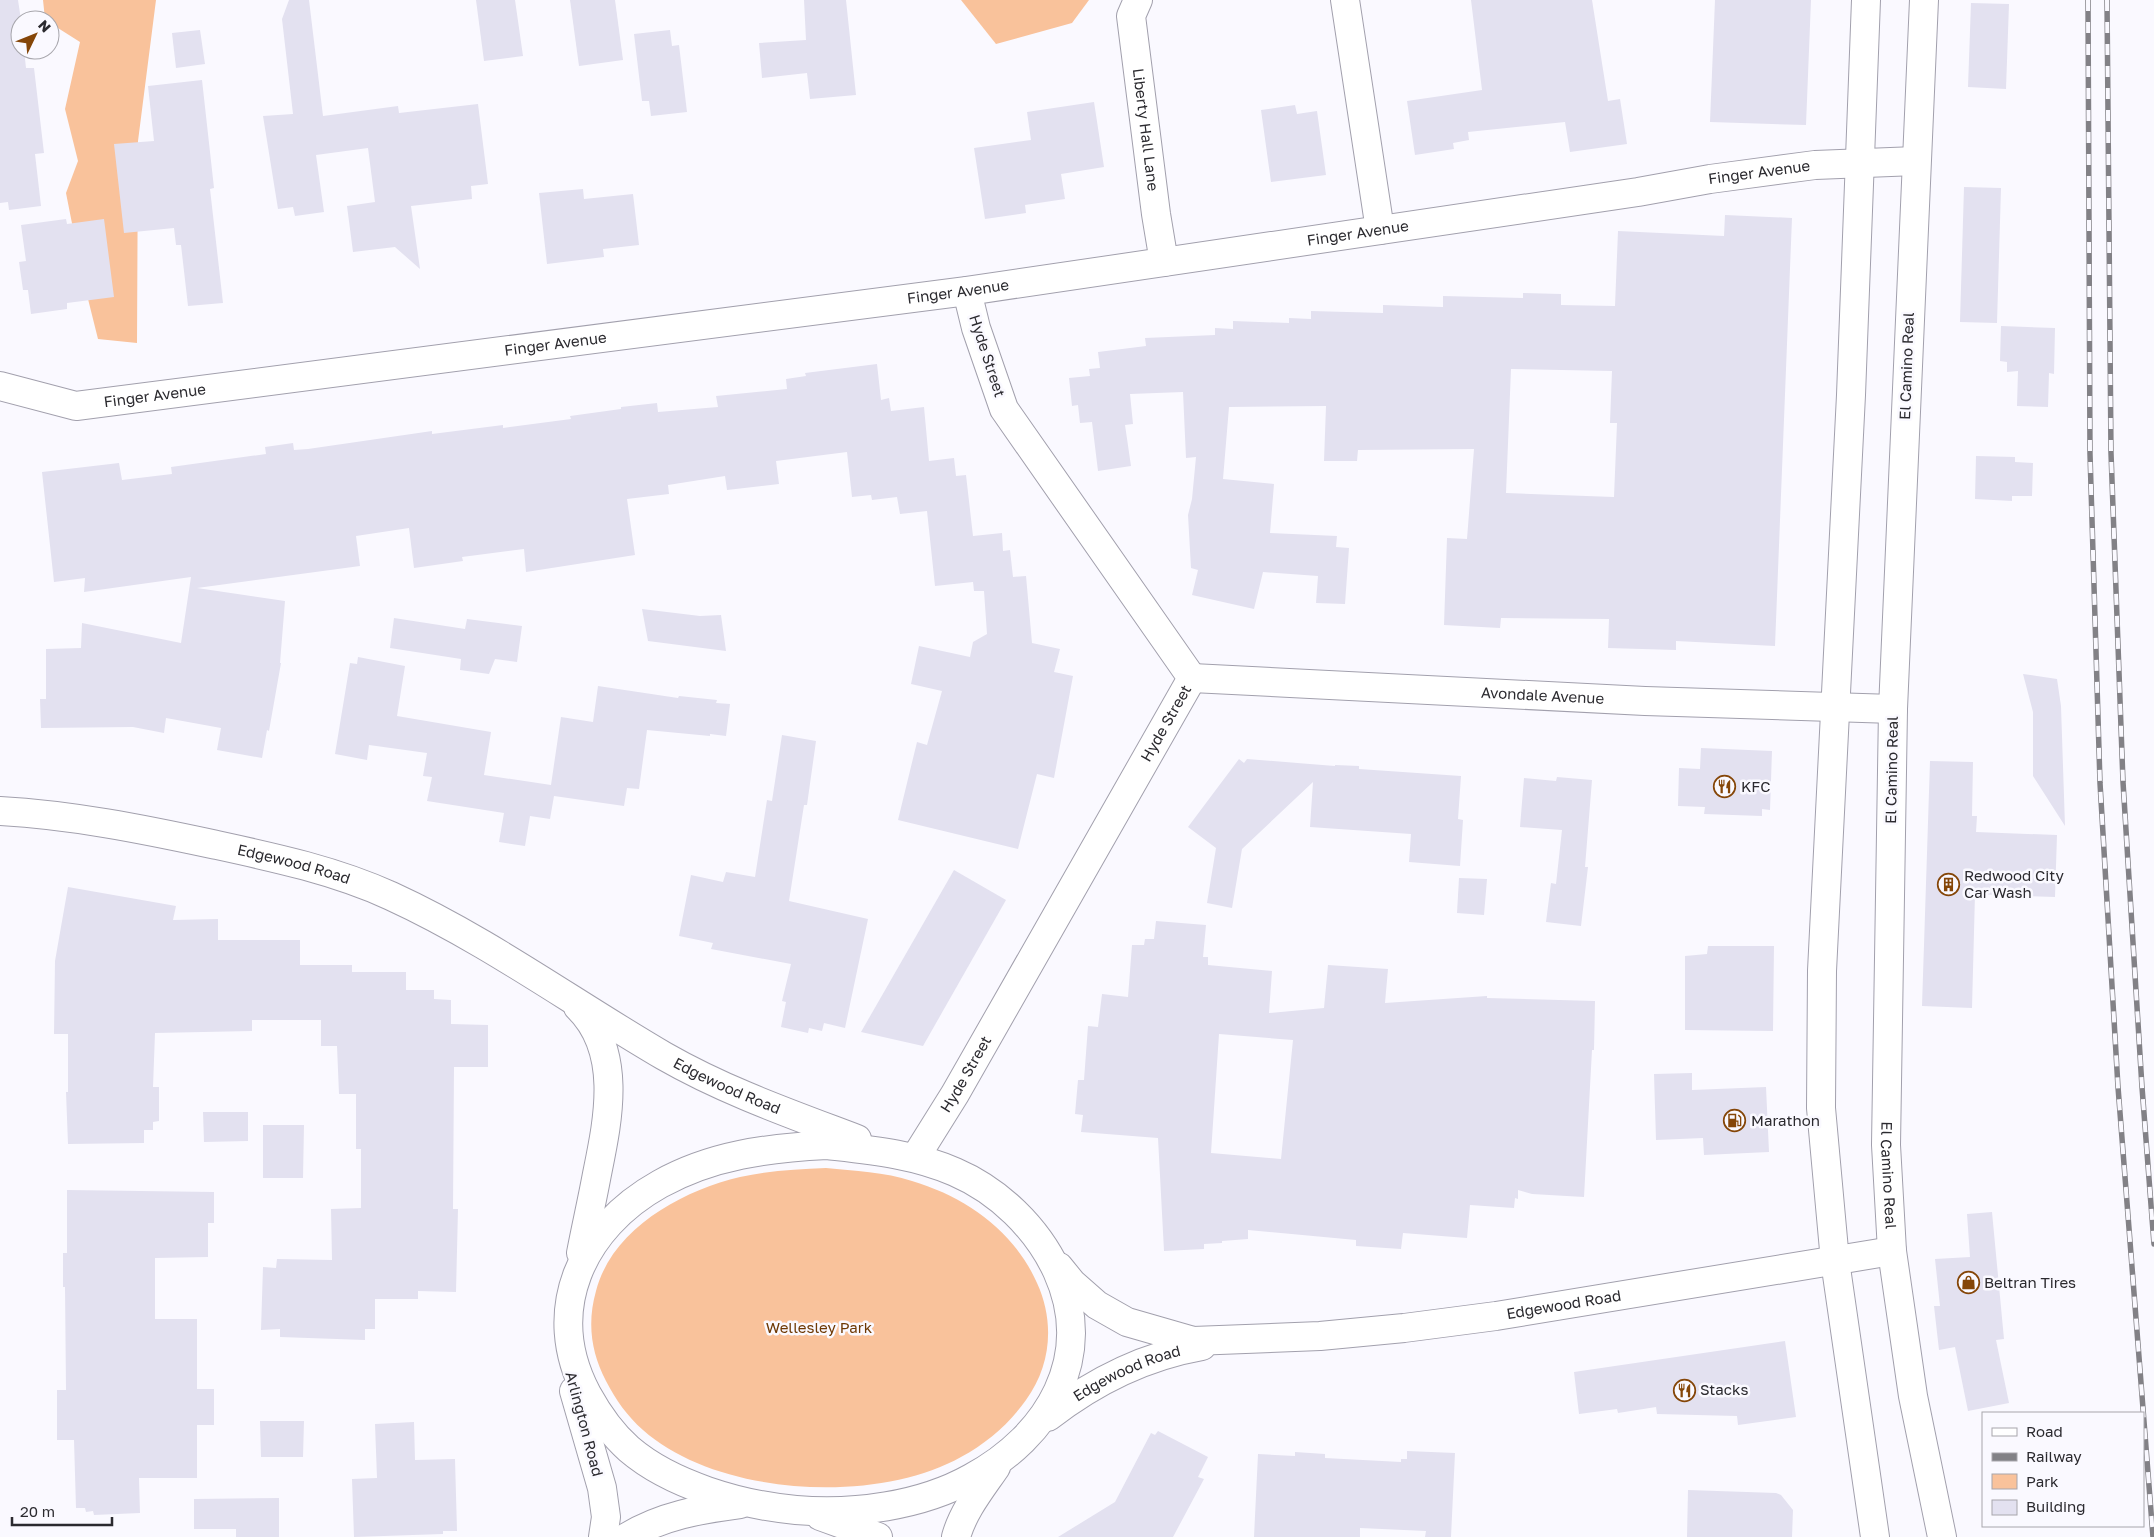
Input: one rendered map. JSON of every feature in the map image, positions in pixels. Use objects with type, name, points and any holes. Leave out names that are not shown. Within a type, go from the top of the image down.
[{"type":"street","name":"Liberty Hall Lane","points":[[1138,0],[1131,16],[1156,214],[1164,262]]},
{"type":"street","points":[[1345,0],[1380,230]]},
{"type":"street","points":[[1866,0],[1861,165],[1822,971],[1821,1098],[1835,1261],[1871,1530]]},
{"type":"street","name":"El Camino Real","points":[[1924,0],[1893,708],[1886,1145],[1892,1251],[1913,1396],[1942,1537]]},
{"type":"street","name":"Finger Avenue","points":[[0,386],[76,406],[967,291],[1814,165],[1861,165],[1916,161]]},
{"type":"street","name":"Hyde Street","points":[[909,1157],[955,1094],[1192,678],[1004,409],[976,328],[967,291]]},
{"type":"street","name":"Avondale Avenue","points":[[1192,678],[1645,701],[1893,708]]},
{"type":"street","name":"Edgewood Road","points":[[0,811],[51,814],[259,854],[328,872],[390,895],[450,926],[562,992],[664,1056],[708,1080],[750,1100],[909,1157]]},
{"type":"street","name":"Edgewood Road","points":[[562,992],[583,1012],[596,1030],[604,1053],[608,1080],[608,1118],[578,1271]]},
{"type":"street","points":[[797,1510],[852,1509],[888,1505],[930,1495],[970,1479],[1004,1456],[1033,1429],[1056,1397],[1070,1362],[1071,1325],[1064,1288],[1048,1252],[1023,1221],[992,1193],[956,1172],[909,1157],[826,1145],[777,1148],[734,1155],[696,1167],[658,1185],[627,1207],[599,1234],[578,1271],[567,1310],[569,1348],[580,1381],[600,1418],[629,1449],[667,1473],[704,1490],[749,1503],[797,1510],[842,1522],[878,1537]]},
{"type":"street","name":"Edgewood Road","points":[[1048,1252],[1072,1283],[1097,1305],[1127,1322],[1192,1341],[1320,1336],[1496,1316],[1892,1251]]},
{"type":"street","name":"Arlington Road","points":[[567,1310],[568,1361],[577,1405],[602,1488],[606,1517],[603,1537]]},
{"type":"street","name":"Edgewood Road","points":[[1033,1429],[1087,1390],[1126,1369],[1159,1356],[1193,1347],[1233,1340]]},
{"type":"street","points":[[956,1537],[959,1526],[976,1496],[1004,1456]]},
{"type":"street","points":[[627,1537],[662,1520],[693,1510],[749,1503]]},
{"type":"green space","points":[[43,0],[156,0],[138,141],[137,343],[98,339],[83,279],[66,193],[78,161],[65,109],[80,42],[60,29],[60,10],[44,10]]},
{"type":"green space","points":[[961,0],[1089,0],[1072,23],[996,44]]},
{"type":"green space","name":"Wellesley Park","points":[[826,1168],[891,1176],[932,1188],[951,1196],[969,1207],[1002,1232],[1027,1264],[1043,1298],[1048,1328],[1048,1343],[1041,1373],[1034,1387],[1026,1400],[1005,1425],[971,1452],[926,1472],[886,1482],[843,1487],[798,1486],[754,1480],[712,1469],[674,1452],[643,1430],[632,1419],[614,1395],[601,1370],[594,1348],[591,1326],[593,1303],[604,1269],[617,1249],[633,1231],[652,1216],[695,1192],[740,1177]]},
{"type":"building","points":[[0,0],[18,0],[20,10],[10,10],[10,60],[25,60],[26,68],[34,68],[44,153],[35,154],[41,206],[9,210],[8,202],[0,203]]},
{"type":"building","points":[[289,0],[309,0],[323,116],[398,106],[399,113],[478,104],[488,184],[471,186],[472,199],[411,206],[420,269],[395,247],[353,252],[347,206],[375,202],[368,148],[316,155],[324,212],[295,216],[293,207],[278,209],[263,116],[293,114],[282,19]]},
{"type":"building","points":[[476,0],[515,0],[523,56],[484,61]]},
{"type":"building","points":[[570,0],[615,0],[623,60],[579,66]]},
{"type":"building","points":[[804,0],[846,0],[856,95],[810,99],[807,73],[762,78],[759,43],[806,40]]},
{"type":"building","points":[[1471,0],[1592,0],[1608,101],[1620,99],[1627,144],[1570,152],[1565,122],[1468,132],[1469,140],[1453,143],[1454,149],[1415,155],[1407,101],[1482,90]]},
{"type":"building","points":[[1715,0],[1811,0],[1806,125],[1710,122]]},
{"type":"building","points":[[1971,3],[2009,4],[2006,89],[1968,87]]},
{"type":"building","points":[[200,30],[205,64],[176,68],[172,33]]},
{"type":"building","points":[[670,30],[672,46],[679,45],[687,112],[651,116],[649,101],[642,101],[634,34]]},
{"type":"building","points":[[202,80],[214,188],[210,189],[223,303],[188,306],[181,245],[176,245],[174,228],[124,233],[114,144],[154,141],[148,86]]},
{"type":"building","points":[[1094,102],[1104,167],[1061,174],[1065,199],[1025,205],[1026,213],[985,219],[974,148],[1031,140],[1027,112]]},
{"type":"building","points":[[1295,105],[1297,114],[1317,111],[1326,175],[1271,182],[1261,110]]},
{"type":"building","points":[[1964,187],[2001,188],[1997,323],[1960,322]]},
{"type":"building","points":[[583,189],[584,199],[633,194],[639,245],[603,249],[604,257],[547,264],[539,193]]},
{"type":"building","points":[[1725,215],[1792,218],[1775,646],[1676,641],[1676,650],[1608,648],[1609,619],[1501,618],[1500,628],[1444,625],[1447,538],[1467,539],[1474,449],[1358,450],[1357,461],[1324,461],[1326,406],[1229,407],[1223,479],[1274,484],[1270,533],[1337,536],[1336,547],[1349,548],[1345,604],[1316,603],[1318,576],[1263,572],[1254,609],[1192,595],[1198,570],[1191,568],[1188,515],[1192,499],[1196,457],[1186,458],[1183,392],[1130,394],[1133,424],[1125,425],[1131,466],[1098,471],[1092,422],[1080,423],[1078,405],[1072,406],[1069,378],[1090,376],[1089,369],[1100,368],[1098,352],[1146,346],[1145,338],[1215,335],[1215,328],[1233,329],[1233,321],[1289,323],[1289,318],[1311,319],[1311,311],[1383,313],[1383,305],[1443,307],[1443,296],[1523,298],[1523,293],[1561,294],[1561,305],[1615,306],[1618,231],[1724,236]],"holes":[[[1511,369],[1612,371],[1610,423],[1617,423],[1614,497],[1506,493]]]},
{"type":"building","points":[[66,219],[67,224],[104,219],[114,297],[67,303],[67,309],[31,314],[28,290],[23,290],[19,262],[26,261],[21,225]]},
{"type":"building","points":[[2001,326],[2055,328],[2054,374],[2049,373],[2048,407],[2017,406],[2018,371],[2007,372],[2007,362],[2000,361]]},
{"type":"building","points":[[877,364],[881,400],[889,398],[891,411],[924,407],[929,461],[954,458],[956,476],[966,475],[973,536],[1002,533],[1003,551],[1010,550],[1013,577],[1026,576],[1032,643],[1060,649],[1054,672],[1073,676],[1054,778],[1037,774],[1018,849],[898,820],[917,742],[927,745],[942,691],[911,684],[919,646],[970,657],[973,642],[987,634],[984,591],[974,591],[973,582],[935,586],[927,511],[900,514],[897,497],[872,500],[871,495],[852,497],[847,452],[776,461],[779,484],[727,490],[725,476],[668,485],[669,494],[627,499],[635,555],[526,572],[524,549],[462,557],[463,561],[414,568],[409,528],[356,536],[360,566],[197,588],[285,601],[281,663],[269,731],[267,730],[262,758],[217,750],[221,728],[166,718],[164,733],[133,727],[41,728],[40,699],[46,699],[46,649],[81,648],[82,623],[181,643],[191,577],[84,592],[85,578],[54,582],[42,472],[119,463],[122,480],[172,474],[171,467],[266,454],[265,447],[293,443],[294,450],[308,449],[432,431],[432,434],[503,425],[503,428],[571,419],[570,416],[657,403],[658,412],[718,407],[716,396],[787,389],[786,379],[806,376],[805,373]]},
{"type":"building","points":[[1976,456],[2015,457],[2015,462],[2033,463],[2032,496],[2012,496],[2012,501],[1975,499]]},
{"type":"building","points":[[642,609],[700,616],[721,615],[726,651],[648,641]]},
{"type":"building","points":[[394,618],[465,629],[467,619],[522,626],[517,662],[495,659],[489,674],[460,670],[461,659],[390,648]]},
{"type":"building","points":[[358,657],[405,666],[397,716],[491,732],[484,775],[551,785],[561,717],[593,722],[598,686],[678,698],[679,696],[717,700],[716,703],[730,704],[726,736],[647,730],[639,789],[627,788],[624,806],[554,796],[550,819],[530,816],[525,846],[499,842],[504,813],[427,801],[432,777],[423,776],[427,753],[369,745],[367,760],[335,754],[350,663],[357,664]]},
{"type":"building","points":[[2023,674],[2057,679],[2061,706],[2065,826],[2033,776],[2033,712]]},
{"type":"building","points":[[782,735],[816,741],[807,805],[804,805],[789,901],[868,919],[845,1028],[824,1023],[822,1031],[809,1028],[808,1033],[781,1027],[786,1002],[782,1001],[791,964],[711,949],[713,943],[679,936],[691,875],[723,882],[726,872],[755,877],[767,800],[772,801]]},
{"type":"building","name":"KFC","points":[[1701,748],[1772,751],[1770,810],[1762,809],[1762,816],[1704,814],[1705,807],[1678,806],[1679,768],[1700,769]]},
{"type":"building","points":[[1239,759],[1244,763],[1247,759],[1359,766],[1359,769],[1461,776],[1458,819],[1463,820],[1460,866],[1409,862],[1411,834],[1310,827],[1313,782],[1242,849],[1232,908],[1207,903],[1216,848],[1188,827]]},
{"type":"building","name":"Redwood City Car Wash","points":[[1930,761],[1973,762],[1972,816],[1977,816],[1976,832],[2057,835],[2055,897],[1975,894],[1972,1008],[1922,1006]]},
{"type":"building","points":[[1557,777],[1592,780],[1585,867],[1588,867],[1581,926],[1546,922],[1551,883],[1556,884],[1562,830],[1520,827],[1524,778],[1556,781]]},
{"type":"building","points":[[954,870],[1006,900],[923,1046],[861,1032]]},
{"type":"building","points":[[1459,878],[1487,879],[1484,915],[1457,913]]},
{"type":"building","points":[[68,887],[176,906],[173,920],[218,919],[218,940],[300,940],[300,965],[352,965],[352,972],[406,972],[406,990],[434,990],[434,999],[451,1000],[451,1024],[488,1025],[488,1067],[454,1067],[453,1209],[458,1209],[456,1292],[418,1291],[418,1299],[375,1299],[375,1329],[365,1329],[365,1340],[280,1337],[280,1329],[261,1330],[263,1267],[276,1268],[277,1259],[332,1260],[331,1209],[361,1208],[361,1149],[356,1149],[356,1094],[339,1094],[337,1046],[321,1046],[321,1020],[252,1020],[252,1031],[155,1033],[153,1087],[159,1087],[159,1121],[153,1122],[153,1130],[144,1130],[144,1143],[68,1144],[66,1092],[68,1092],[68,1034],[54,1034],[55,961]]},
{"type":"building","points":[[1156,921],[1206,925],[1203,957],[1208,957],[1208,965],[1272,971],[1269,1013],[1324,1008],[1328,965],[1388,969],[1385,1003],[1487,996],[1487,998],[1595,1001],[1594,1050],[1592,1050],[1584,1197],[1532,1194],[1518,1190],[1518,1199],[1515,1198],[1514,1208],[1470,1205],[1467,1238],[1403,1233],[1401,1249],[1356,1246],[1356,1240],[1248,1230],[1248,1239],[1204,1244],[1204,1249],[1164,1251],[1158,1138],[1081,1132],[1083,1115],[1075,1114],[1078,1080],[1084,1080],[1088,1026],[1098,1027],[1102,994],[1128,997],[1132,945],[1144,945],[1145,939],[1154,939]],"holes":[[[1219,1034],[1293,1040],[1281,1159],[1211,1153]]]},
{"type":"building","points":[[1708,946],[1774,946],[1773,1031],[1685,1030],[1685,956],[1707,954]]},
{"type":"building","points":[[1692,1073],[1692,1090],[1766,1087],[1769,1152],[1704,1155],[1703,1138],[1656,1140],[1654,1074]]},
{"type":"building","points":[[203,1112],[248,1112],[248,1141],[204,1142]]},
{"type":"building","points":[[263,1125],[304,1125],[303,1178],[263,1178]]},
{"type":"building","points":[[67,1190],[214,1192],[214,1223],[208,1223],[208,1257],[155,1258],[155,1319],[197,1319],[197,1389],[214,1389],[214,1425],[197,1425],[197,1478],[139,1478],[140,1513],[94,1515],[93,1511],[86,1512],[85,1508],[76,1508],[74,1440],[57,1440],[57,1390],[66,1390],[63,1253],[67,1253]]},
{"type":"building","points":[[1992,1212],[2004,1339],[1996,1340],[2009,1403],[1968,1411],[1955,1347],[1939,1350],[1934,1306],[1940,1306],[1935,1259],[1970,1257],[1967,1214]]},
{"type":"building","name":"Stacks","points":[[1785,1341],[1796,1417],[1738,1425],[1737,1416],[1657,1414],[1656,1407],[1618,1413],[1617,1409],[1579,1414],[1574,1372]]},
{"type":"building","points":[[260,1421],[304,1421],[303,1457],[261,1457]]},
{"type":"building","points":[[414,1422],[415,1460],[455,1459],[457,1531],[443,1531],[443,1534],[354,1537],[352,1479],[377,1478],[375,1424]]},
{"type":"building","points":[[1158,1431],[1208,1457],[1198,1477],[1204,1479],[1173,1537],[1058,1537],[1115,1502],[1151,1433],[1155,1435]]},
{"type":"building","points":[[1407,1451],[1455,1453],[1451,1537],[1425,1537],[1426,1531],[1360,1528],[1360,1537],[1254,1537],[1258,1454],[1295,1456],[1295,1452],[1325,1454],[1325,1458],[1401,1462],[1401,1459],[1407,1459]]},
{"type":"building","points":[[1688,1490],[1776,1493],[1781,1495],[1793,1510],[1792,1537],[1687,1537]]},
{"type":"building","points":[[279,1498],[279,1537],[236,1537],[236,1529],[194,1529],[194,1499]]},
{"type":"railway","points":[[2088,0],[2090,454],[2100,783],[2118,1087],[2143,1412]]},
{"type":"railway","points":[[2107,0],[2111,453],[2123,782],[2154,1244]]},
{"type":"railway","points":[[2144,1421],[2153,1537]]},
{"type":"place","name":"KFC","points":[[1725,787]]},
{"type":"place","name":"Redwood City Car Wash","points":[[1948,885]]},
{"type":"place","name":"Marathon","points":[[1735,1121]]},
{"type":"place","name":"Beltran Tires","points":[[1968,1283]]},
{"type":"place","name":"Stacks","points":[[1684,1390]]}]
